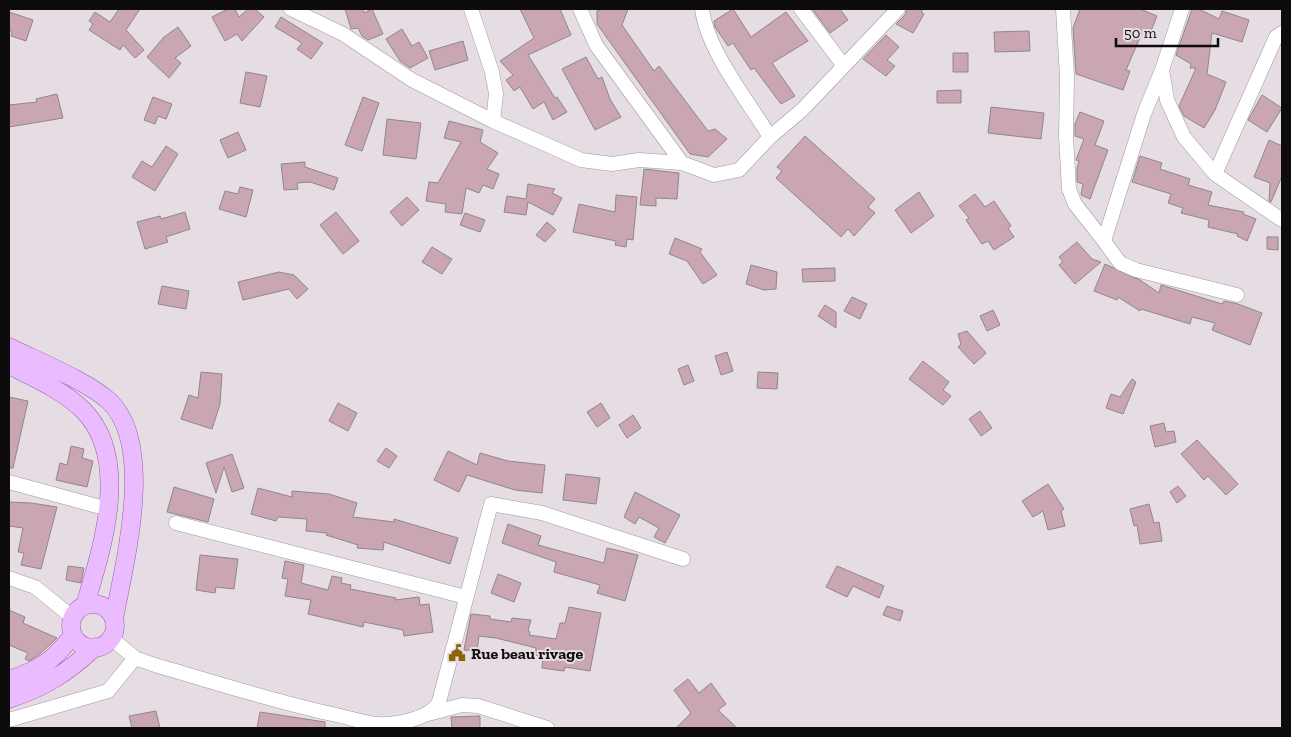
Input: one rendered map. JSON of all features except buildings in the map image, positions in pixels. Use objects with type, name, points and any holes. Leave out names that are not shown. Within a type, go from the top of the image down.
[{"type":"main road","points":[[9,346],[99,393],[116,409],[128,432],[132,449],[134,496],[114,629],[110,638],[104,644],[95,647],[61,676],[46,685],[9,699]]},
{"type":"main road","points":[[9,365],[57,390],[83,410],[92,421],[101,440],[106,458],[109,484],[108,509],[102,547],[85,605]]},
{"type":"main road","points":[[95,647],[82,645],[72,635],[70,626],[72,617],[77,610],[85,605],[100,605],[108,610],[114,619]]},
{"type":"main road","points":[[9,680],[33,672],[51,661],[72,635]]},
{"type":"street","points":[[290,9],[343,34],[412,80],[493,121],[581,160],[612,164],[639,160],[682,163],[714,175],[739,170],[770,137],[803,108],[898,9]]},
{"type":"street","points":[[472,9],[492,72],[496,94],[493,121]]},
{"type":"street","points":[[580,9],[596,44],[682,163]]},
{"type":"street","points":[[702,9],[704,25],[713,44],[770,137]]},
{"type":"street","points":[[801,9],[844,66]]},
{"type":"street","points":[[1063,9],[1067,77],[1066,136],[1069,189],[1075,204],[1120,263],[1136,270],[1237,295]]},
{"type":"street","points":[[1104,241],[1144,114],[1162,70],[1182,9]]},
{"type":"street","points":[[1215,174],[1276,37],[1282,33]]},
{"type":"street","points":[[1162,70],[1167,100],[1184,137],[1215,174],[1282,220]]},
{"type":"street","points":[[9,482],[108,509]]},
{"type":"street","points":[[428,715],[439,702],[491,504],[542,513],[682,559]]},
{"type":"street","points":[[176,523],[466,597]]},
{"type":"street","points":[[9,578],[35,587],[72,617]]},
{"type":"street","points":[[110,638],[135,658],[311,710],[380,726],[462,705],[478,706],[547,728]]},
{"type":"street","points":[[9,720],[108,692],[135,658]]},
{"type":"place","name":"Rue beau rivage","points":[[457,653]]}]
